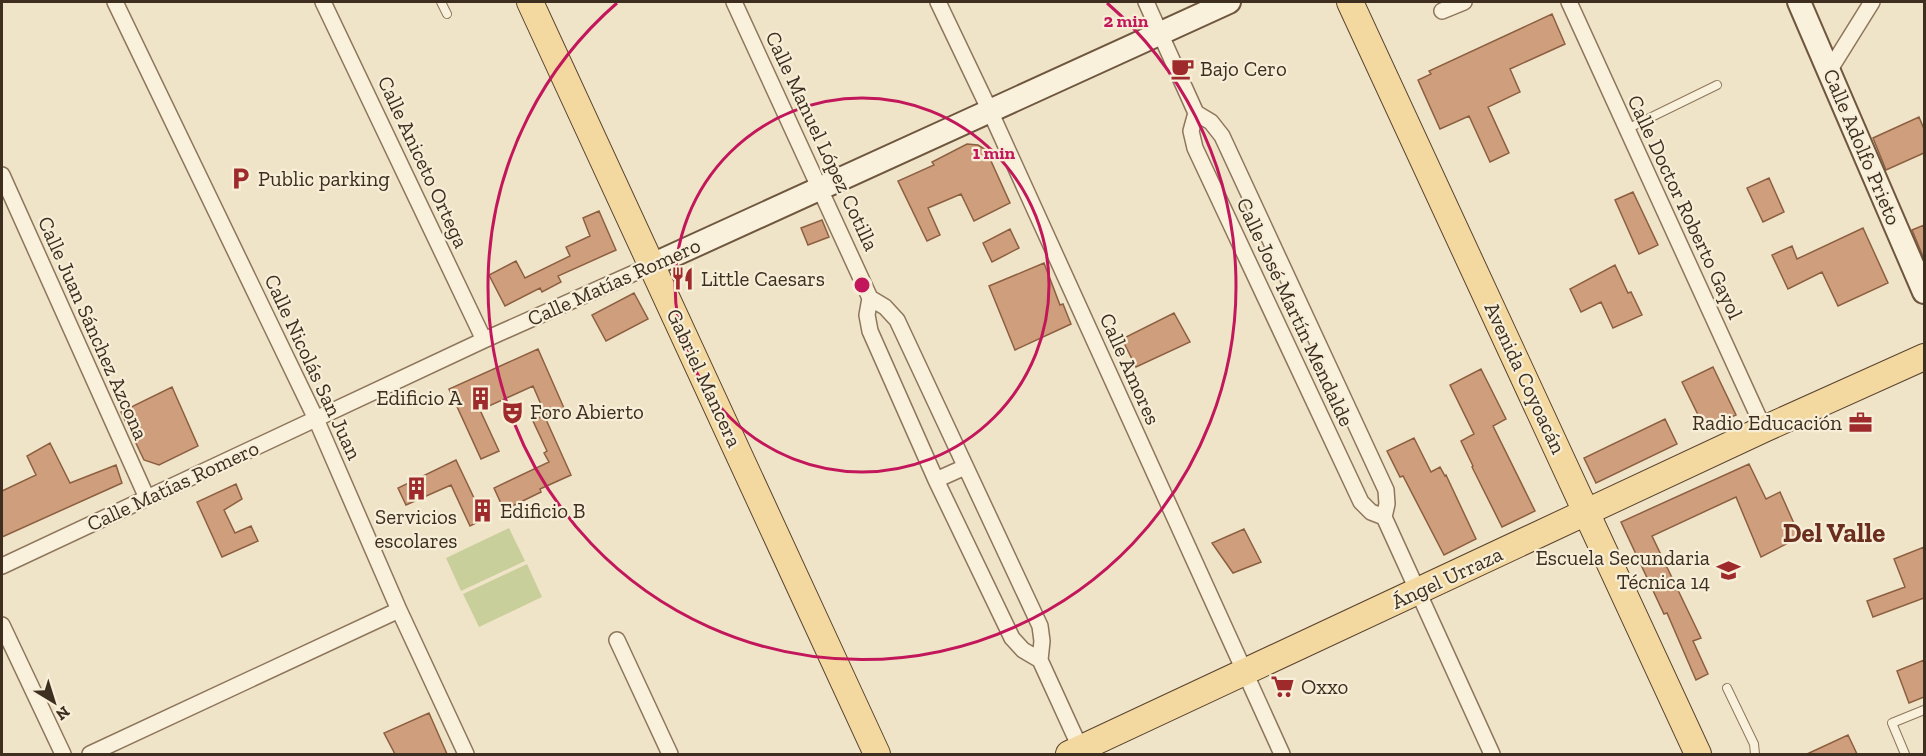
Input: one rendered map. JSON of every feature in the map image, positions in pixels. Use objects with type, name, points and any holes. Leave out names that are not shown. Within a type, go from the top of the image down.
[{"type":"main road","name":"Gabriel Mancera","points":[[530,2],[876,754]]},
{"type":"main road","name":"Avenida Coyoacán","points":[[1350,2],[1698,754]]},
{"type":"main road","name":"Ángel Urraza","points":[[1078,753],[1764,429],[1924,357]]},
{"type":"street","name":"Calle Nicolás San Juan","points":[[116,2],[316,418],[399,610],[466,754]]},
{"type":"street","name":"Calle Aniceto Ortega","points":[[323,2],[484,340]]},
{"type":"street","name":"Calle Manuel López Cotilla","points":[[734,2],[870,298],[867,315],[870,331],[936,480],[1012,638],[1023,650],[1040,660]]},
{"type":"street","name":"Calle Amores","points":[[938,2],[990,111],[1282,754]]},
{"type":"street","name":"Calle José Martín Mendalde","points":[[1146,2],[1196,113],[1211,122],[1222,136],[1386,490],[1387,504],[1384,518],[1492,754]]},
{"type":"street","name":"Calle Matías Romero","points":[[2,566],[484,340],[1229,2]]},
{"type":"street","points":[[1442,12],[1464,2]]},
{"type":"street","name":"Calle Doctor Roberto Gayol","points":[[1569,2],[1764,429]]},
{"type":"street","name":"Calle Adolfo Prieto","points":[[1799,2],[1924,292]]},
{"type":"street","points":[[1828,71],[1872,2]]},
{"type":"street","name":"Calle José Martín Mendalde","points":[[1196,113],[1191,131],[1195,148],[1361,502],[1371,512],[1384,518]]},
{"type":"street","name":"Calle Juan Sánchez Azcona","points":[[2,175],[147,498]]},
{"type":"street","name":"Calle Manuel López Cotilla","points":[[870,298],[885,307],[897,320],[1040,626],[1042,642],[1040,660],[1078,753]]},
{"type":"street","points":[[936,480],[965,467]]},
{"type":"street","points":[[90,754],[399,610]]},
{"type":"street","points":[[2,625],[63,754]]},
{"type":"street","points":[[617,640],[670,754]]},
{"type":"lane","points":[[441,2],[447,14]]},
{"type":"lane","points":[[1627,129],[1717,85]]},
{"type":"lane","points":[[1727,688],[1754,744],[1755,754]]},
{"type":"lane","points":[[1905,754],[1892,723],[1924,710]]},
{"type":"green space","points":[[509,528],[525,561],[461,591],[446,558]]},
{"type":"green space","points":[[527,564],[542,597],[479,627],[463,594]]},
{"type":"building","points":[[1552,14],[1565,44],[1510,69],[1520,92],[1488,107],[1509,153],[1490,162],[1469,116],[1440,129],[1418,80],[1431,74],[1429,71]]},
{"type":"building","points":[[1919,117],[1924,129],[1924,153],[1886,170],[1873,138]]},
{"type":"building","points":[[967,144],[978,145],[986,150],[1010,203],[974,221],[961,194],[928,208],[940,235],[927,241],[898,181],[934,165],[932,162]]},
{"type":"building","points":[[1769,178],[1784,212],[1763,222],[1747,188]]},
{"type":"building","points":[[1633,192],[1658,245],[1639,254],[1615,200]]},
{"type":"building","points":[[599,211],[616,250],[558,276],[561,282],[542,292],[540,288],[505,306],[489,275],[516,261],[525,278],[570,256],[566,247],[590,236],[583,218]]},
{"type":"building","points":[[822,220],[829,237],[808,245],[801,228]]},
{"type":"building","points":[[1924,225],[1924,259],[1912,230]]},
{"type":"building","points":[[1863,228],[1888,283],[1838,306],[1822,272],[1788,289],[1772,255],[1792,246],[1797,259]]},
{"type":"building","points":[[1010,229],[1019,248],[992,262],[983,243]]},
{"type":"building","points":[[1044,263],[1060,305],[1063,304],[1071,324],[1015,350],[989,286]]},
{"type":"building","points":[[1615,265],[1628,293],[1631,292],[1642,315],[1613,328],[1601,302],[1581,312],[1570,289]]},
{"type":"building","points":[[634,293],[648,319],[606,341],[592,315]]},
{"type":"building","points":[[1174,313],[1190,342],[1136,367],[1122,339]]},
{"type":"building","name":"Edificio A","points":[[538,349],[564,408],[546,416],[533,386],[480,410],[499,451],[481,459],[449,389]]},
{"type":"building","points":[[1713,367],[1736,415],[1705,429],[1682,382]]},
{"type":"building","points":[[1481,369],[1506,419],[1493,426],[1535,511],[1502,527],[1461,441],[1474,434],[1450,385]]},
{"type":"building","points":[[172,387],[198,446],[159,465],[144,460],[121,412]]},
{"type":"building","points":[[544,415],[571,475],[540,489],[541,492],[504,510],[494,488],[549,462],[544,453],[547,451],[533,421]]},
{"type":"building","points":[[1665,419],[1677,444],[1596,483],[1584,458]]},
{"type":"building","points":[[1414,438],[1431,472],[1440,467],[1446,475],[1476,539],[1444,555],[1403,476],[1400,477],[1387,451]]},
{"type":"building","points":[[50,443],[70,483],[116,465],[122,483],[2,537],[2,491],[36,475],[27,456]]},
{"type":"building","points":[[456,460],[484,519],[470,526],[451,485],[406,505],[398,488]]},
{"type":"building","points":[[1749,464],[1766,499],[1780,492],[1800,537],[1761,557],[1736,497],[1652,536],[1701,638],[1693,641],[1708,674],[1696,680],[1667,613],[1664,614],[1621,522]]},
{"type":"building","points":[[236,484],[242,499],[224,510],[235,533],[251,526],[258,541],[222,557],[197,502]]},
{"type":"building","points":[[1244,529],[1261,562],[1233,573],[1212,543]]},
{"type":"building","points":[[1924,547],[1924,598],[1873,617],[1867,601],[1905,587],[1894,559]]},
{"type":"building","points":[[1924,660],[1924,697],[1909,703],[1897,671]]},
{"type":"building","points":[[429,713],[447,754],[395,754],[384,733]]},
{"type":"building","points":[[1848,735],[1857,754],[1807,754]]},
{"type":"place","name":"Bajo Cero","points":[[1182,69]]},
{"type":"place","name":"Public parking","points":[[240,179]]},
{"type":"place","name":"Little Caesars","points":[[683,279]]},
{"type":"place","name":"Edificio A","points":[[480,398]]},
{"type":"place","name":"Foro Abierto","points":[[512,412]]},
{"type":"place","name":"Radio Educación","points":[[1860,423]]},
{"type":"place","name":"Servicios escolares","points":[[416,489]]},
{"type":"place","name":"Edificio B","points":[[482,511]]},
{"type":"place","name":"Escuela Secundaria Técnica 14","points":[[1728,570]]},
{"type":"place","name":"Oxxo","points":[[1283,687]]},
{"type":"district","name":"Del Valle","points":[[1834,533]]}]
